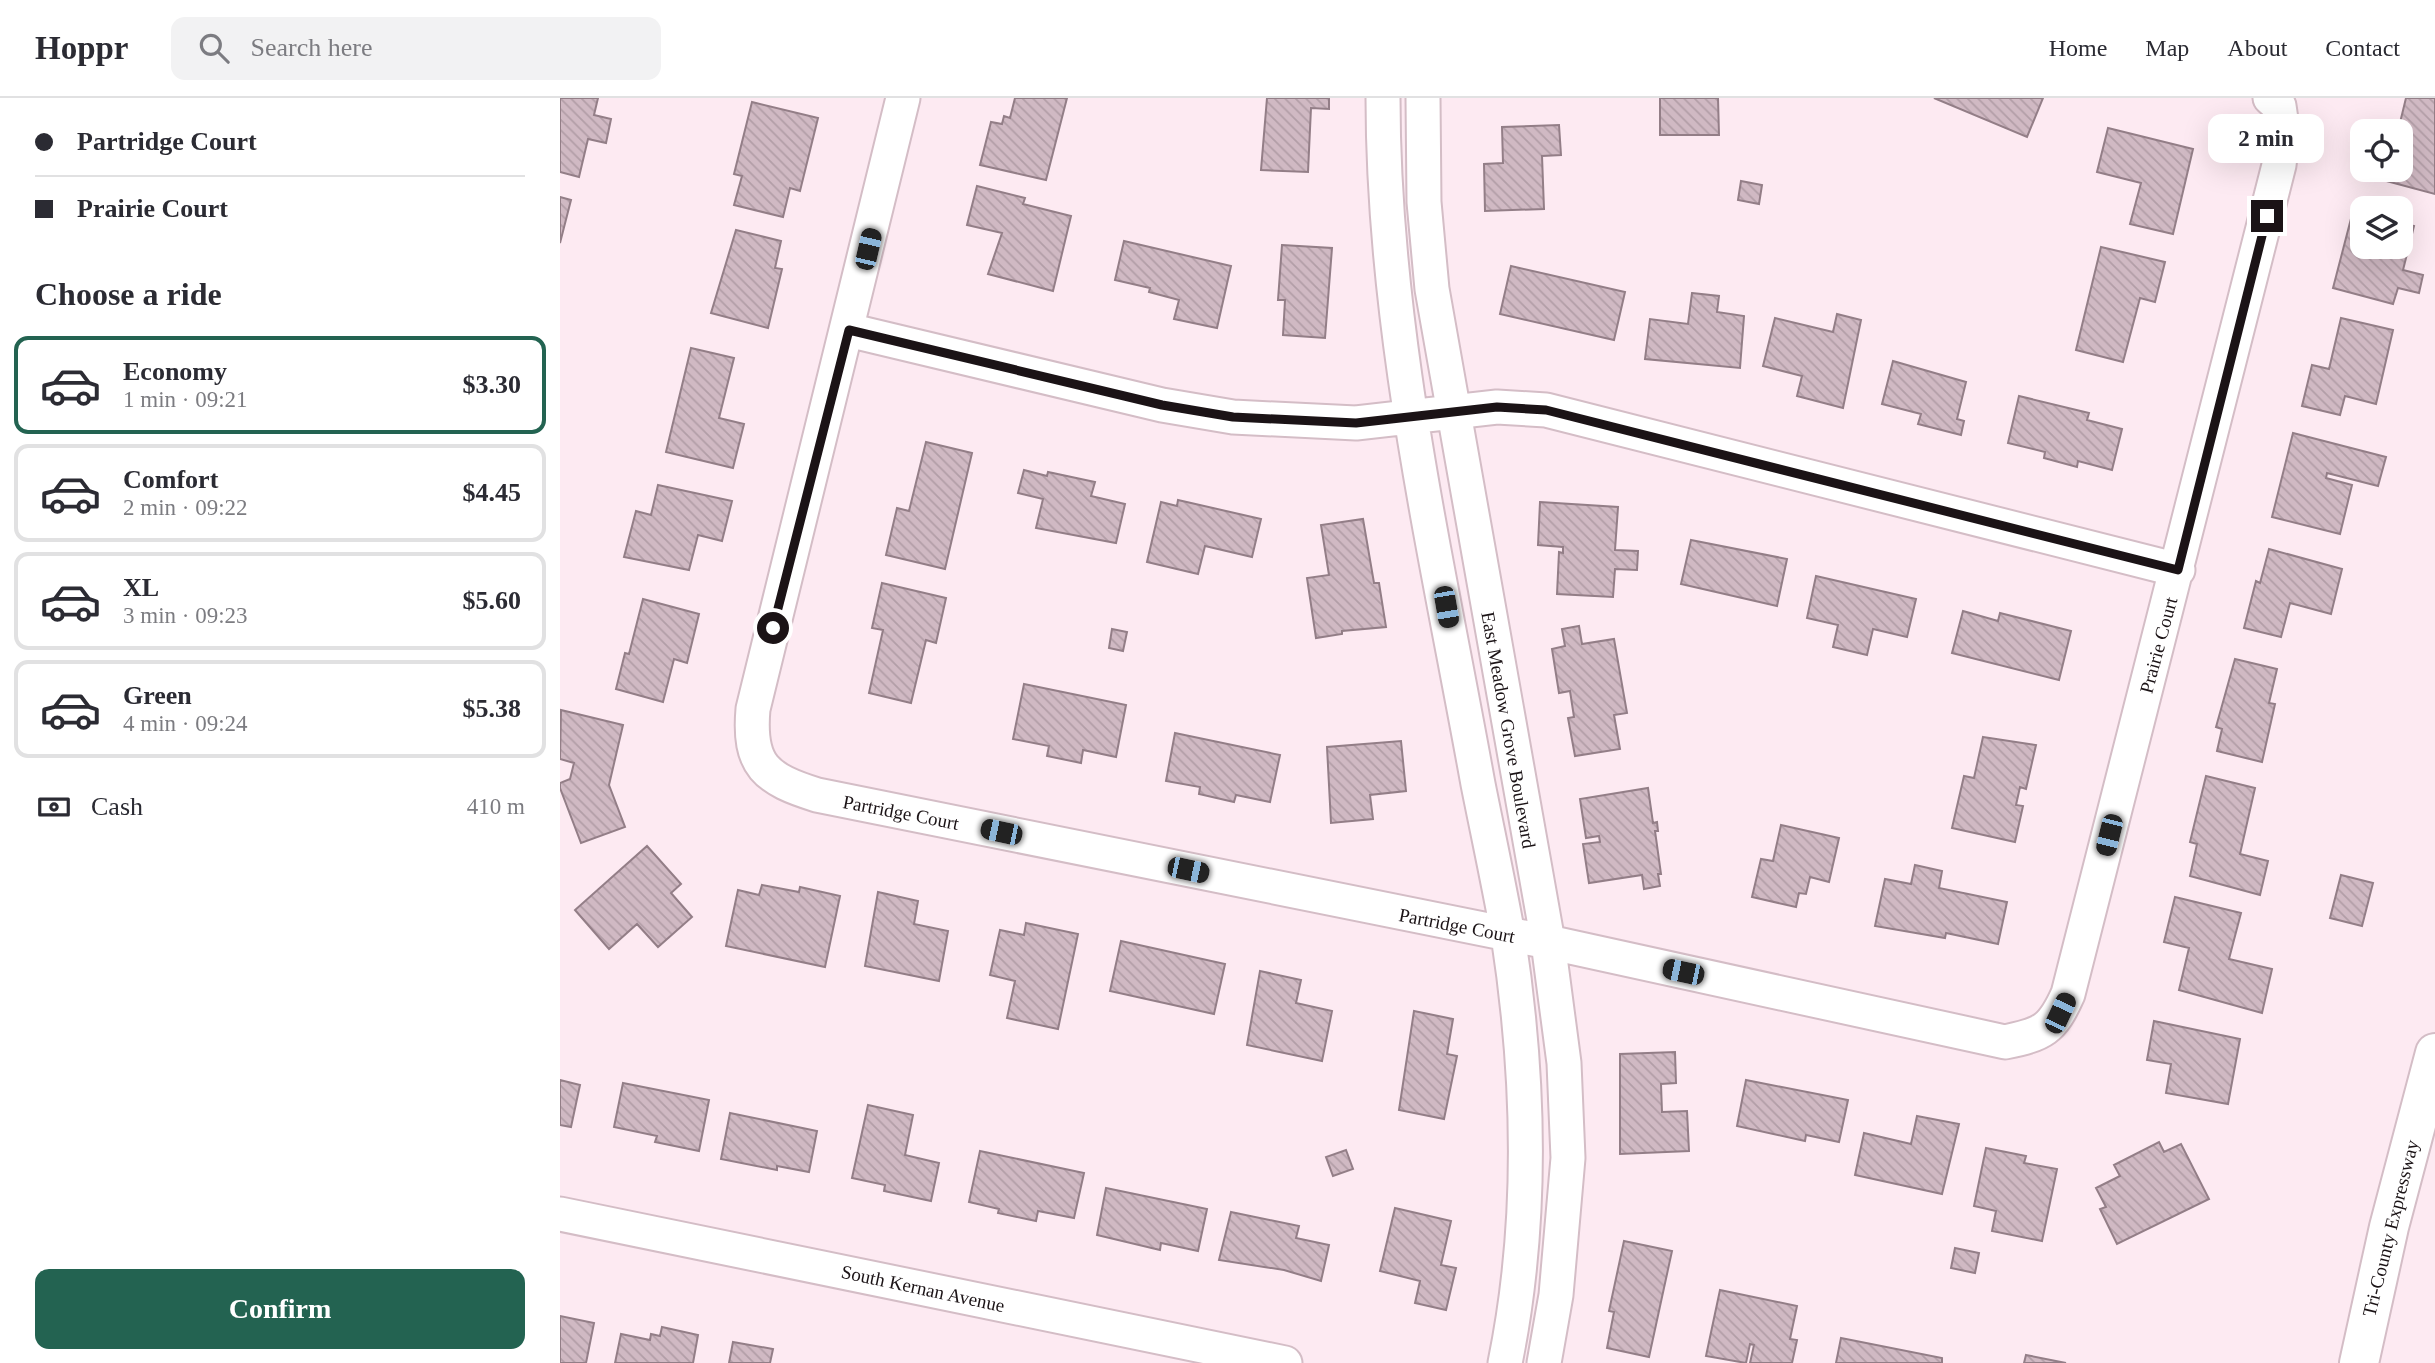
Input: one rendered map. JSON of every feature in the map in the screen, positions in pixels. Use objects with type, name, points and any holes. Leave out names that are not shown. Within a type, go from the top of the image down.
[{"type":"highway","name":"Tri-County Expressway","points":[[2359,1363],[2389,1227],[2435,1053]]},
{"type":"street","name":"Partridge Court","points":[[903,98],[849,330],[753,709],[751,735],[757,760],[769,775],[789,786],[817,795],[1548,943],[2005,1042],[2031,1037],[2050,1028]]},
{"type":"street","name":"East Meadow Grove Boulevard","points":[[1383,98],[1388,240],[1411,417],[1508,935],[1524,1070],[1527,1179],[1522,1264],[1506,1363]]},
{"type":"street","name":"East Meadow Grove Boulevard","points":[[1423,98],[1423,202],[1432,289],[1548,943],[1563,1063],[1568,1157],[1556,1295],[1544,1363]]},
{"type":"street","name":"Prairie Court","points":[[2050,1028],[2068,994],[2279,165],[2283,133],[2279,106],[2270,98]]},
{"type":"street","points":[[849,330],[1162,405],[1233,417],[1356,423],[1497,407],[1546,410],[2178,570]]},
{"type":"street","name":"South Kernan Avenue","points":[[560,1214],[1285,1363]]},
{"type":"building","points":[[560,98],[598,98],[594,115],[611,119],[606,143],[588,139],[579,177],[560,172]]},
{"type":"building","points":[[1015,98],[1067,98],[1046,180],[980,165],[991,122],[1002,124],[1004,116],[1010,118]]},
{"type":"building","points":[[1267,98],[1329,98],[1329,109],[1311,108],[1308,172],[1261,170]]},
{"type":"building","points":[[1660,98],[1718,98],[1719,135],[1660,135]]},
{"type":"building","points":[[1934,98],[2043,98],[2027,137]]},
{"type":"building","points":[[2406,98],[2435,98],[2435,194],[2390,182],[2413,182],[2413,119],[2401,119]]},
{"type":"building","points":[[752,102],[818,118],[800,191],[790,188],[783,217],[734,205],[742,176],[734,174]]},
{"type":"building","points":[[1559,125],[1561,155],[1542,156],[1544,209],[1485,211],[1484,164],[1503,163],[1502,127]]},
{"type":"building","points":[[2108,128],[2193,149],[2173,234],[2130,224],[2141,183],[2097,172]]},
{"type":"building","points":[[1741,181],[1762,185],[1759,204],[1738,200]]},
{"type":"building","points":[[977,186],[1025,198],[1023,204],[1071,216],[1053,291],[988,274],[1002,233],[967,225]]},
{"type":"building","points":[[560,197],[571,200],[560,243]]},
{"type":"building","points":[[2350,223],[2350,259],[2406,259],[2403,270],[2423,275],[2419,293],[2398,288],[2393,304],[2333,288]]},
{"type":"building","points":[[736,230],[781,241],[775,268],[782,269],[768,328],[711,313]]},
{"type":"building","points":[[1124,241],[1231,266],[1217,328],[1174,319],[1179,300],[1149,292],[1150,288],[1115,280]]},
{"type":"building","points":[[1282,245],[1332,248],[1325,338],[1283,335],[1285,300],[1278,300]]},
{"type":"building","points":[[2101,247],[2165,262],[2155,302],[2140,298],[2123,362],[2076,350]]},
{"type":"building","points":[[1511,266],[1625,292],[1614,340],[1500,314]]},
{"type":"building","points":[[1692,293],[1719,296],[1717,312],[1744,316],[1740,368],[1645,359],[1650,319],[1688,324]]},
{"type":"building","points":[[1837,314],[1861,320],[1843,408],[1797,396],[1802,376],[1763,366],[1775,318],[1833,332]]},
{"type":"building","points":[[2341,318],[2393,330],[2376,404],[2345,396],[2340,415],[2302,406],[2312,365],[2329,369]]},
{"type":"building","points":[[691,348],[734,358],[719,418],[744,424],[733,468],[666,452]]},
{"type":"building","points":[[1893,361],[1966,382],[1957,419],[1964,421],[1961,435],[1918,424],[1921,414],[1882,404]]},
{"type":"building","points":[[2019,396],[2089,413],[2087,420],[2122,429],[2112,470],[2078,461],[2077,467],[2044,458],[2045,452],[2008,443]]},
{"type":"building","points":[[2293,433],[2386,457],[2378,486],[2327,473],[2326,478],[2352,485],[2340,534],[2272,517]]},
{"type":"building","points":[[926,442],[972,453],[945,569],[886,555],[897,508],[909,511]]},
{"type":"building","points":[[1024,470],[1095,482],[1091,496],[1125,504],[1116,543],[1036,528],[1043,499],[1018,493]]},
{"type":"building","points":[[658,485],[732,501],[722,541],[698,535],[689,570],[624,557],[636,511],[651,515]]},
{"type":"building","points":[[1178,500],[1261,519],[1252,557],[1205,546],[1198,574],[1147,562],[1161,502],[1177,506]]},
{"type":"building","points":[[1540,502],[1618,507],[1615,550],[1638,551],[1637,570],[1615,569],[1613,597],[1557,594],[1559,552],[1563,553],[1563,547],[1538,545]]},
{"type":"building","points":[[1363,519],[1374,583],[1379,583],[1386,627],[1342,631],[1342,634],[1316,638],[1307,578],[1329,575],[1321,525]]},
{"type":"building","points":[[1691,540],[1787,559],[1777,606],[1681,584]]},
{"type":"building","points":[[2269,549],[2342,569],[2331,614],[2290,603],[2281,637],[2244,628],[2256,581],[2260,583]]},
{"type":"building","points":[[1816,576],[1916,599],[1907,637],[1873,629],[1867,655],[1833,647],[1838,625],[1807,618]]},
{"type":"building","points":[[882,583],[946,598],[936,643],[926,640],[911,703],[869,693],[883,630],[872,628]]},
{"type":"building","points":[[643,599],[699,614],[687,663],[674,659],[663,702],[616,689],[625,653],[629,654]]},
{"type":"building","points":[[1963,611],[1998,621],[2000,613],[2071,631],[2059,680],[1952,653]]},
{"type":"building","points":[[1579,626],[1582,644],[1614,639],[1627,713],[1614,715],[1620,749],[1575,756],[1568,718],[1574,717],[1570,691],[1559,693],[1552,649],[1565,646],[1562,629]]},
{"type":"building","points":[[1112,629],[1127,632],[1123,651],[1109,648]]},
{"type":"building","points":[[2235,659],[2277,669],[2269,703],[2275,704],[2262,762],[2217,751],[2222,729],[2216,727]]},
{"type":"building","points":[[1024,684],[1126,705],[1116,757],[1083,750],[1081,763],[1047,756],[1049,746],[1013,739]]},
{"type":"building","points":[[561,710],[623,725],[609,785],[625,827],[581,843],[560,788],[560,783],[570,779],[574,763],[560,759]]},
{"type":"building","points":[[1175,733],[1280,755],[1270,802],[1236,795],[1234,802],[1199,794],[1200,787],[1166,781]]},
{"type":"building","points":[[1983,737],[2036,745],[2026,789],[2020,787],[2016,805],[2023,806],[2015,842],[1952,828],[1964,776],[1974,778]]},
{"type":"building","points":[[1401,741],[1406,791],[1370,795],[1373,819],[1331,823],[1327,747]]},
{"type":"building","points":[[2206,776],[2255,788],[2240,854],[2268,861],[2260,895],[2190,876],[2197,844],[2190,842]]},
{"type":"building","points":[[1648,788],[1653,823],[1657,822],[1658,831],[1655,831],[1660,886],[1644,889],[1642,875],[1589,883],[1583,844],[1600,842],[1599,836],[1586,838],[1580,799]]},
{"type":"building","points":[[1781,825],[1839,838],[1829,882],[1810,877],[1806,894],[1799,893],[1796,907],[1752,897],[1761,859],[1773,861]]},
{"type":"building","points":[[647,846],[681,884],[671,893],[692,917],[658,947],[637,924],[609,949],[575,910]]},
{"type":"building","points":[[1915,865],[1942,871],[1939,888],[2007,902],[1998,944],[1946,933],[1945,938],[1875,926],[1885,879],[1911,884]]},
{"type":"building","points":[[2341,875],[2373,883],[2362,926],[2330,918]]},
{"type":"building","points":[[762,885],[799,892],[800,887],[840,896],[825,967],[726,946],[738,890],[759,895]]},
{"type":"building","points":[[878,892],[918,901],[914,924],[948,931],[939,981],[865,966]]},
{"type":"building","points":[[2175,897],[2241,913],[2229,959],[2272,969],[2262,1013],[2179,990],[2189,948],[2164,942]]},
{"type":"building","points":[[1026,923],[1078,934],[1058,1029],[1007,1018],[1015,981],[990,975],[1000,930],[1024,935]]},
{"type":"building","points":[[1121,941],[1225,964],[1214,1014],[1110,991]]},
{"type":"building","points":[[1260,971],[1301,980],[1296,1003],[1332,1011],[1322,1061],[1247,1045]]},
{"type":"building","points":[[1414,1011],[1453,1019],[1447,1054],[1457,1056],[1444,1119],[1399,1110]]},
{"type":"building","points":[[2154,1021],[2240,1039],[2228,1104],[2166,1093],[2171,1064],[2147,1060]]},
{"type":"building","points":[[1675,1052],[1676,1083],[1661,1084],[1662,1112],[1687,1111],[1689,1151],[1620,1154],[1620,1054]]},
{"type":"building","points":[[560,1080],[580,1085],[571,1127],[560,1125]]},
{"type":"building","points":[[1746,1080],[1848,1100],[1839,1142],[1806,1135],[1805,1141],[1737,1126]]},
{"type":"building","points":[[623,1083],[709,1100],[699,1151],[655,1142],[657,1136],[614,1127]]},
{"type":"building","points":[[868,1105],[913,1115],[905,1155],[939,1163],[931,1201],[884,1191],[885,1185],[852,1178]]},
{"type":"building","points":[[730,1113],[817,1131],[809,1172],[777,1166],[777,1170],[721,1159]]},
{"type":"building","points":[[1917,1116],[1959,1124],[1942,1194],[1855,1175],[1864,1133],[1911,1144]]},
{"type":"building","points":[[2159,1142],[2164,1152],[2181,1144],[2209,1199],[2117,1244],[2100,1209],[2106,1207],[2096,1188],[2120,1176],[2114,1165]]},
{"type":"building","points":[[1986,1148],[2026,1156],[2024,1163],[2057,1169],[2042,1241],[1992,1231],[1996,1211],[1974,1206]]},
{"type":"building","points":[[1346,1150],[1353,1169],[1333,1176],[1326,1157]]},
{"type":"building","points":[[980,1151],[1084,1173],[1074,1218],[1038,1211],[1036,1221],[998,1213],[999,1209],[969,1202]]},
{"type":"building","points":[[1106,1188],[1207,1209],[1198,1251],[1161,1243],[1160,1250],[1097,1235]]},
{"type":"building","points":[[1395,1208],[1451,1221],[1441,1265],[1456,1268],[1446,1310],[1415,1303],[1420,1281],[1380,1271]]},
{"type":"building","points":[[1231,1212],[1299,1226],[1296,1238],[1329,1245],[1321,1281],[1284,1270],[1219,1260]]},
{"type":"building","points":[[1624,1241],[1672,1251],[1649,1357],[1607,1348],[1614,1312],[1609,1311]]},
{"type":"building","points":[[1955,1248],[1979,1253],[1975,1273],[1951,1268]]},
{"type":"building","points":[[1720,1290],[1797,1306],[1790,1339],[1797,1340],[1792,1363],[1750,1363],[1754,1345],[1750,1344],[1746,1363],[1706,1356]]},
{"type":"building","points":[[560,1316],[594,1323],[586,1363],[560,1363]]},
{"type":"building","points":[[662,1327],[698,1335],[693,1363],[615,1363],[621,1334],[650,1340],[651,1334],[660,1336]]},
{"type":"building","points":[[1841,1338],[1942,1358],[1942,1363],[1836,1363]]},
{"type":"building","points":[[733,1342],[773,1349],[770,1363],[729,1363]]},
{"type":"building","points":[[2026,1355],[2066,1363],[2024,1363]]},
{"type":"route","points":[[773,628],[849,330],[1162,405],[1233,417],[1356,423],[1497,407],[1546,410],[2178,570],[2267,216]]}]
